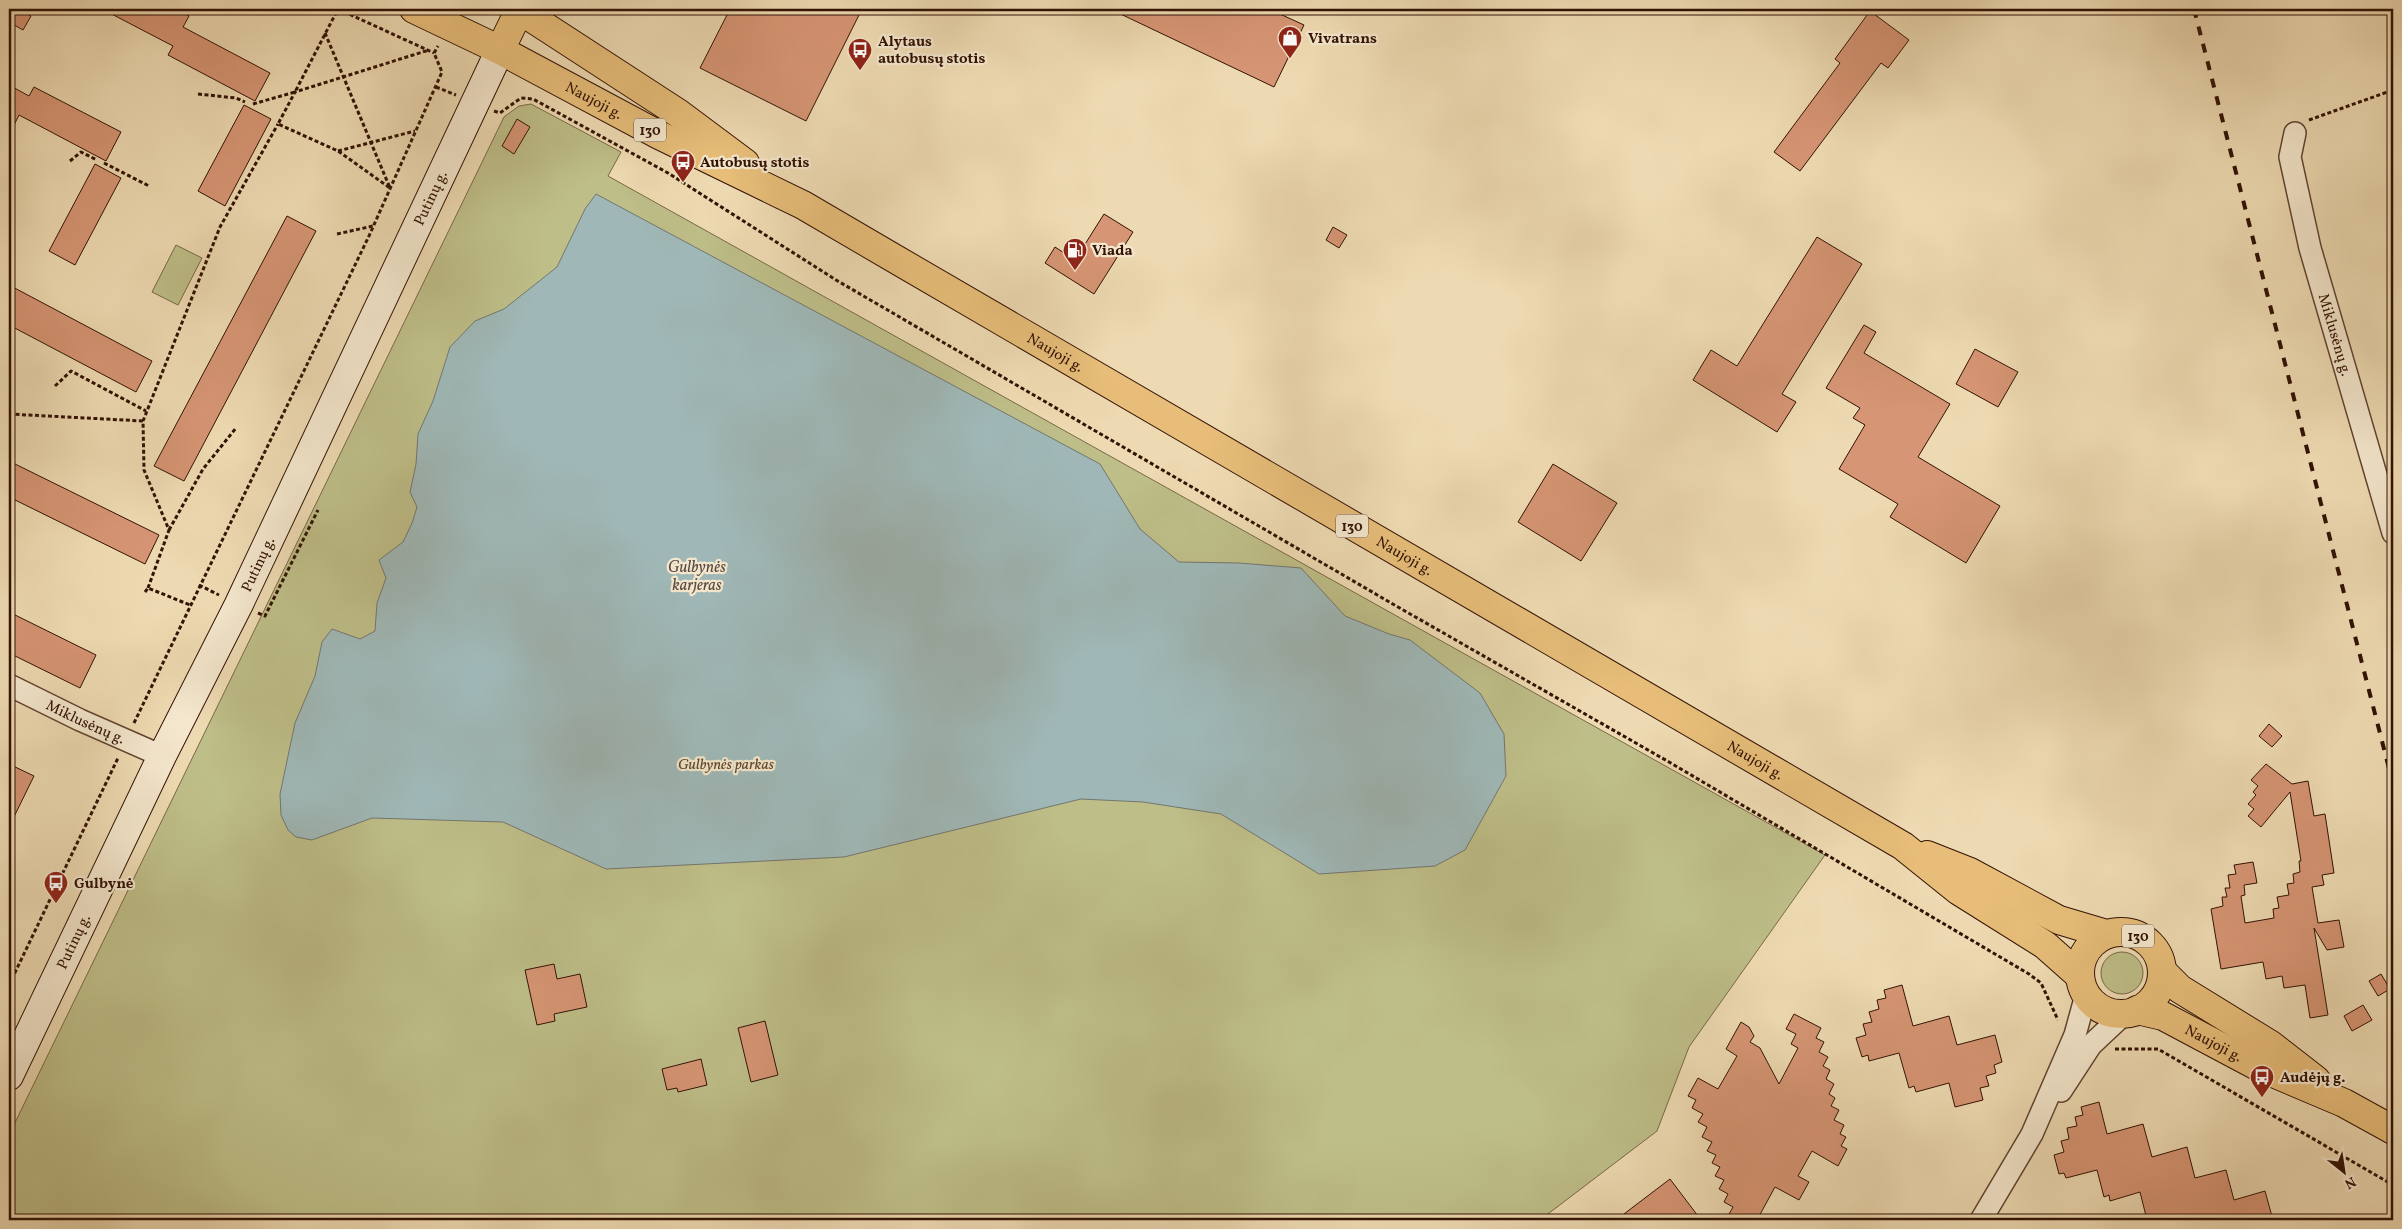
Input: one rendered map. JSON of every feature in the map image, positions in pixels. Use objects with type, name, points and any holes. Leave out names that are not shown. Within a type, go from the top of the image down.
[{"type":"main road","name":"Naujoji g.","points":[[414,9],[500,50],[659,135],[803,205],[1903,846],[1959,891],[2045,945],[2083,986]]},
{"type":"main road","name":"Naujoji g.","points":[[519,9],[678,113],[803,205]]},
{"type":"main road","points":[[500,50],[519,9]]},
{"type":"main road","name":"Putinų g.","points":[[9,1076],[162,756],[239,604],[500,50]]},
{"type":"main road","name":"Naujoji g.","points":[[1903,846],[1970,872],[2059,920],[2106,934]]},
{"type":"main road","name":"130","points":[[2131,1012],[2103,1010],[2083,986],[2080,963],[2086,951],[2095,941],[2106,934],[2120,932],[2133,934],[2144,939],[2153,948],[2162,970]]},
{"type":"main road","name":"Naujoji g.","points":[[2162,970],[2180,989],[2271,1045],[2344,1103]]},
{"type":"main road","points":[[2131,1012],[2148,1004],[2156,994],[2162,970]]},
{"type":"main road","name":"Naujoji g.","points":[[2131,1012],[2163,1016],[2259,1067],[2344,1103],[2393,1130]]},
{"type":"street","name":"Miklusėnų g.","points":[[2295,133],[2290,158],[2310,248],[2393,533]]},
{"type":"street","name":"Miklusėnų g.","points":[[9,685],[80,720],[162,756]]},
{"type":"street","points":[[1981,1220],[2032,1134],[2083,1040],[2083,986]]},
{"type":"street","points":[[2083,1040],[2131,1012]]},
{"type":"path","points":[[9,985],[190,605],[374,226],[442,72],[434,53],[338,9],[278,124],[220,227],[146,411],[143,421],[144,470],[169,530]]},
{"type":"path","points":[[434,53],[448,26]]},
{"type":"path","points":[[325,34],[390,188]]},
{"type":"path","points":[[253,104],[429,50]]},
{"type":"path","points":[[436,87],[500,113],[521,98],[533,99],[668,174],[836,280],[1398,607],[1669,762],[2029,974],[2041,983],[2058,1020],[2066,1030],[2083,1040],[2098,1048],[2158,1049],[2393,1184]]},
{"type":"path","points":[[2295,133],[2309,120],[2393,90]]},
{"type":"path","points":[[198,94],[236,98],[245,102]]},
{"type":"path","points":[[278,124],[338,151],[390,188]]},
{"type":"path","points":[[338,151],[416,131]]},
{"type":"path","points":[[70,161],[81,152],[97,160]]},
{"type":"path","points":[[104,164],[148,186]]},
{"type":"path","points":[[338,234],[374,226]]},
{"type":"path","points":[[55,386],[71,371],[146,411]]},
{"type":"path","points":[[9,414],[143,421]]},
{"type":"path","points":[[145,592],[169,530],[203,469],[236,428]]},
{"type":"path","points":[[148,588],[190,605]]},
{"type":"green space","name":"Gulbynės parkas","points":[[531,104],[621,152],[608,176],[1825,855],[1689,1047],[1657,1131],[1540,1220],[9,1220],[9,1135],[504,117],[519,106]]},
{"type":"green space","points":[[176,245],[202,258],[178,305],[152,292]]},
{"type":"green space","points":[[2126,952],[2134,955],[2140,961],[2143,973],[2140,985],[2134,991],[2118,994],[2110,991],[2104,985],[2101,969],[2104,961],[2110,955]]},
{"type":"water","name":"Gulbynės karjeras","points":[[596,194],[1100,464],[1140,529],[1179,562],[1239,563],[1301,568],[1345,616],[1389,634],[1410,640],[1480,693],[1504,734],[1506,776],[1465,850],[1435,866],[1319,874],[1221,814],[1143,802],[1081,799],[844,857],[606,869],[503,822],[372,818],[312,840],[296,837],[288,830],[281,815],[280,794],[295,723],[315,676],[322,642],[332,629],[360,639],[375,631],[377,603],[386,578],[379,560],[403,542],[412,523],[417,507],[410,492],[416,464],[418,434],[433,401],[450,347],[475,321],[504,309],[557,267],[585,209]]},
{"type":"building","points":[[9,9],[19,9],[31,16],[23,30],[9,22]]},
{"type":"building","points":[[102,9],[176,9],[189,16],[183,27],[270,73],[255,101],[168,55],[173,46]]},
{"type":"building","points":[[730,9],[862,9],[806,121],[700,68]]},
{"type":"building","points":[[1110,9],[1269,9],[1304,25],[1274,87]]},
{"type":"building","points":[[1870,11],[1909,40],[1888,68],[1881,63],[1800,171],[1774,152],[1840,63],[1835,59]]},
{"type":"building","points":[[9,85],[29,96],[34,87],[121,132],[106,161],[19,115],[9,135]]},
{"type":"building","points":[[244,105],[271,119],[225,206],[198,191]]},
{"type":"building","points":[[517,119],[530,127],[514,154],[502,146]]},
{"type":"building","points":[[95,164],[121,178],[75,265],[49,251]]},
{"type":"building","points":[[1104,214],[1133,232],[1094,294],[1045,263],[1055,247],[1075,260]]},
{"type":"building","points":[[287,216],[316,231],[184,481],[154,466]]},
{"type":"building","points":[[1333,227],[1347,235],[1339,248],[1326,240]]},
{"type":"building","points":[[1817,237],[1862,264],[1782,394],[1796,402],[1777,432],[1693,380],[1711,350],[1737,366]]},
{"type":"building","points":[[9,285],[152,361],[136,392],[9,325]]},
{"type":"building","points":[[1864,325],[1876,332],[1864,353],[1950,404],[1918,457],[2000,506],[1966,563],[1890,517],[1898,504],[1839,469],[1865,425],[1853,418],[1860,408],[1826,388]]},
{"type":"building","points":[[1975,349],[2018,372],[1998,407],[1956,384]]},
{"type":"building","points":[[9,461],[159,535],[145,564],[9,497]]},
{"type":"building","points":[[1553,464],[1617,503],[1581,561],[1518,522]]},
{"type":"building","points":[[9,612],[96,655],[80,688],[9,653]]},
{"type":"building","points":[[2269,724],[2282,736],[2272,747],[2259,736]]},
{"type":"building","points":[[9,764],[34,776],[9,827]]},
{"type":"building","points":[[2266,764],[2292,784],[2308,781],[2314,816],[2325,814],[2334,873],[2322,875],[2324,885],[2312,887],[2318,923],[2339,920],[2344,947],[2327,950],[2314,928],[2328,1015],[2310,1018],[2305,985],[2284,988],[2282,976],[2266,979],[2263,962],[2221,969],[2211,909],[2223,906],[2222,897],[2227,897],[2225,888],[2230,888],[2228,875],[2236,874],[2234,865],[2253,862],[2257,883],[2244,885],[2245,895],[2241,896],[2245,923],[2274,918],[2273,909],[2279,908],[2277,897],[2289,895],[2287,884],[2294,883],[2293,874],[2300,872],[2299,861],[2301,861],[2290,792],[2261,827],[2248,816],[2254,809],[2248,804],[2256,795],[2253,792],[2258,786],[2251,780]]},
{"type":"building","points":[[554,964],[557,979],[580,974],[587,1007],[554,1014],[555,1021],[537,1025],[525,970]]},
{"type":"building","points":[[2381,974],[2390,989],[2378,996],[2369,981]]},
{"type":"building","points":[[1902,985],[1913,1026],[1949,1016],[1957,1045],[1995,1035],[2002,1062],[1994,1065],[1996,1073],[1986,1076],[1989,1086],[1980,1088],[1983,1100],[1955,1107],[1949,1083],[1916,1092],[1914,1086],[1909,1088],[1899,1053],[1869,1061],[1868,1055],[1862,1057],[1856,1038],[1866,1035],[1863,1024],[1872,1022],[1869,1012],[1879,1009],[1877,1000],[1886,998],[1884,990]]},
{"type":"building","points":[[2363,1005],[2372,1020],[2352,1031],[2344,1016]]},
{"type":"building","points":[[1794,1014],[1821,1028],[1816,1038],[1824,1042],[1819,1052],[1828,1057],[1823,1066],[1830,1070],[1826,1079],[1834,1084],[1829,1094],[1835,1098],[1831,1106],[1839,1110],[1834,1120],[1844,1125],[1840,1134],[1846,1137],[1841,1146],[1847,1149],[1838,1166],[1812,1151],[1798,1176],[1809,1182],[1799,1200],[1775,1187],[1757,1220],[1737,1220],[1728,1216],[1733,1207],[1724,1202],[1728,1194],[1719,1189],[1724,1180],[1715,1176],[1720,1167],[1712,1163],[1716,1155],[1707,1151],[1712,1142],[1702,1137],[1707,1127],[1698,1122],[1703,1114],[1692,1108],[1696,1100],[1688,1096],[1698,1078],[1718,1089],[1737,1056],[1726,1049],[1741,1022],[1749,1027],[1754,1036],[1750,1042],[1760,1048],[1779,1084],[1798,1048],[1791,1044],[1796,1034],[1786,1029]]},
{"type":"building","points":[[765,1021],[778,1075],[751,1082],[738,1028]]},
{"type":"building","points":[[701,1059],[707,1085],[678,1092],[677,1088],[667,1090],[662,1069]]},
{"type":"building","points":[[2099,1102],[2107,1134],[2143,1124],[2152,1157],[2187,1147],[2195,1178],[2226,1170],[2234,1200],[2265,1191],[2273,1220],[2233,1220],[2233,1217],[2219,1220],[2147,1220],[2140,1192],[2110,1201],[2109,1195],[2104,1197],[2097,1170],[2066,1178],[2064,1173],[2059,1174],[2054,1155],[2064,1152],[2061,1141],[2069,1139],[2067,1128],[2077,1126],[2075,1117],[2083,1115],[2081,1107]]},
{"type":"building","points":[[1670,1179],[1701,1220],[1616,1220]]},
{"type":"railway","points":[[2194,9],[2393,784]]},
{"type":"place","name":"Vivatrans","points":[[1290,59]]},
{"type":"place","name":"Alytaus autobusų stotis","points":[[860,71]]},
{"type":"place","name":"Autobusų stotis","points":[[683,183]]},
{"type":"place","name":"Viada","points":[[1075,271]]},
{"type":"place","name":"Gulbynė","points":[[56,904]]},
{"type":"place","name":"Audėjų g.","points":[[2262,1098]]}]
